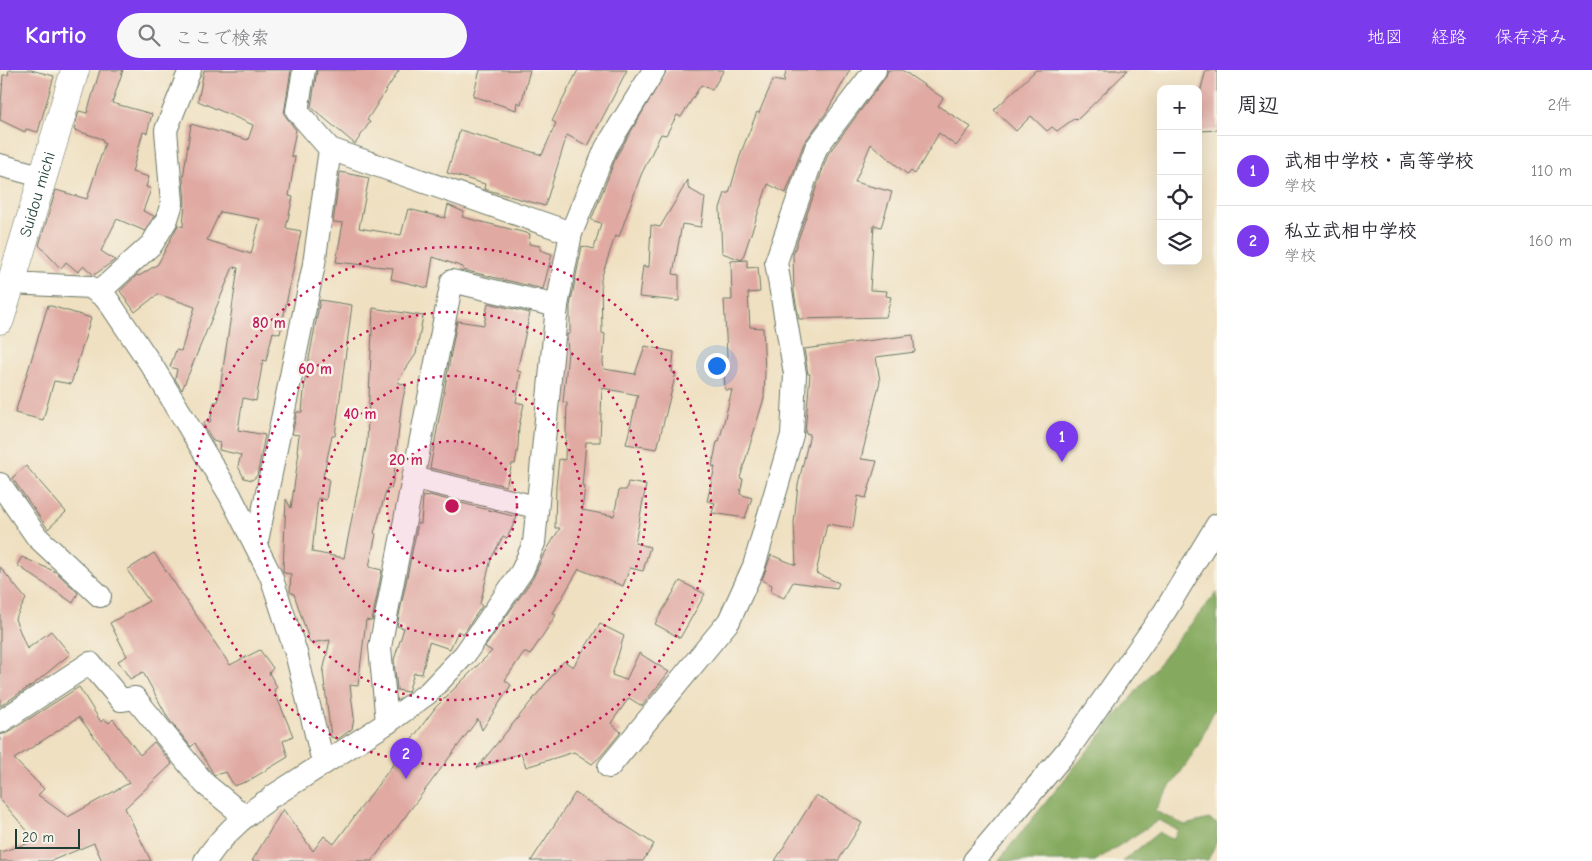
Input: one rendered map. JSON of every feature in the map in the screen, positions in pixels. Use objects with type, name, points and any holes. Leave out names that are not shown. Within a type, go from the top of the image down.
[{"type":"main road","name":"Suidou michi","points":[[0,320],[7,284],[44,177],[75,70]]},
{"type":"street","points":[[99,292],[152,244],[167,219],[172,203],[166,130],[190,70]]},
{"type":"street","points":[[304,70],[297,111],[330,149],[571,233]]},
{"type":"street","points":[[205,861],[214,847],[244,816],[428,693],[465,654],[522,571],[534,543],[557,306],[571,233],[606,148],[654,70]]},
{"type":"street","points":[[609,767],[729,621],[754,566],[792,435],[795,374],[776,262],[816,148],[875,70]]},
{"type":"street","points":[[256,546],[314,264],[330,149]]},
{"type":"street","points":[[0,165],[44,177]]},
{"type":"street","points":[[387,722],[380,648],[452,281],[557,306]]},
{"type":"street","points":[[7,284],[90,287],[99,292],[107,299],[154,368],[230,495],[271,576],[296,653],[323,762]]},
{"type":"street","points":[[414,478],[536,507]]},
{"type":"street","points":[[0,484],[38,537],[100,596]]},
{"type":"street","points":[[974,861],[1070,747],[1165,611],[1217,526]]},
{"type":"street","points":[[0,722],[90,663],[121,700],[135,698],[205,784],[244,816]]},
{"type":"green space","points":[[1217,592],[1217,707],[1197,746],[1155,811],[1185,825],[1209,819],[1217,824],[1217,841],[1208,860],[1123,861],[1159,832],[1173,840],[1178,830],[1159,820],[1095,861],[998,861]]},
{"type":"building","points":[[9,70],[31,70],[54,76],[38,132],[26,129],[25,132],[0,120],[3,75],[8,75]]},
{"type":"building","points":[[100,70],[123,70],[112,103],[152,114],[147,133],[143,132],[132,172],[149,177],[146,187],[151,189],[143,211],[154,216],[145,231],[117,219],[101,251],[115,260],[94,275],[84,266],[78,272],[66,262],[61,269],[39,245],[56,190],[87,199],[105,143],[102,142],[103,139],[74,130],[79,111],[87,113]]},
{"type":"building","points":[[204,70],[291,70],[284,114],[296,130],[291,156],[295,157],[289,196],[293,197],[286,228],[301,231],[280,334],[273,332],[266,361],[263,360],[256,401],[243,398],[238,430],[265,435],[257,476],[252,480],[244,478],[238,466],[241,455],[219,450],[220,443],[213,441],[204,426],[205,421],[210,422],[214,402],[218,402],[238,268],[233,267],[182,390],[175,379],[177,369],[170,367],[176,350],[181,351],[195,307],[158,294],[135,312],[120,291],[137,275],[139,276],[158,264],[178,225],[183,227],[185,202],[183,178],[191,124],[248,140],[253,125],[198,101]],"holes":[[[220,212],[260,219],[251,254],[207,240]]]},
{"type":"building","points":[[317,70],[399,70],[367,120],[370,122],[355,144],[311,107]]},
{"type":"building","points":[[480,70],[530,70],[521,104],[517,102],[516,110],[473,96]]},
{"type":"building","points":[[578,70],[627,70],[588,146],[567,135],[545,206],[484,189],[485,184],[447,173],[460,130],[542,155],[556,123],[552,121]]},
{"type":"building","points":[[667,70],[724,70],[712,90],[701,85],[681,117],[677,115],[666,135],[661,134],[641,175],[619,237],[615,236],[601,279],[602,333],[605,334],[604,369],[635,374],[645,346],[674,352],[672,372],[676,373],[657,449],[626,444],[638,395],[602,388],[600,442],[586,442],[582,486],[585,486],[582,510],[614,516],[619,490],[626,490],[628,482],[646,485],[635,543],[650,547],[643,571],[630,568],[623,586],[579,569],[553,613],[556,615],[530,655],[524,652],[505,680],[511,685],[482,730],[478,719],[372,861],[252,861],[283,809],[313,851],[324,836],[334,844],[435,708],[492,651],[485,647],[533,578],[542,558],[560,528],[555,528],[556,486],[559,459],[565,460],[567,403],[563,402],[568,352],[567,334],[570,334],[570,306],[582,246],[594,249],[601,223],[591,220],[616,157]]},
{"type":"building","points":[[786,70],[850,70],[826,113],[804,143],[786,193],[768,184],[742,260],[722,253],[720,208],[725,193],[729,193],[742,150],[757,112],[759,113],[773,80],[784,82]]},
{"type":"building","points":[[888,70],[902,70],[943,98],[938,106],[971,127],[956,146],[939,133],[915,174],[911,171],[908,175],[871,144],[855,182],[892,192],[881,227],[874,225],[870,290],[887,291],[886,296],[891,297],[886,317],[799,319],[794,292],[793,254],[828,154],[885,78]]},
{"type":"building","points":[[1036,70],[1128,70],[1077,120],[1075,118],[1057,131],[1052,127],[1047,131],[1031,116],[1016,131],[994,110]]},
{"type":"building","points":[[1206,70],[1217,70],[1217,130],[1202,131],[1202,85]]},
{"type":"building","points":[[340,172],[369,178],[359,228],[401,235],[408,209],[445,218],[448,205],[464,212],[462,217],[530,234],[529,244],[540,246],[540,250],[552,254],[543,289],[463,270],[463,267],[433,257],[428,288],[391,279],[393,268],[336,262],[343,223],[333,222]]},
{"type":"building","points":[[688,180],[688,188],[705,198],[701,227],[682,224],[673,274],[679,275],[679,301],[639,297],[643,266],[649,267],[651,225],[660,227]]},
{"type":"building","points":[[747,260],[747,268],[758,267],[760,292],[748,293],[750,327],[763,328],[765,372],[764,398],[740,478],[743,479],[740,494],[752,498],[745,518],[712,513],[715,503],[707,501],[715,467],[712,466],[717,442],[719,442],[732,390],[725,390],[724,373],[728,373],[724,300],[732,300],[731,261]]},
{"type":"building","points":[[320,300],[352,305],[335,436],[332,436],[323,477],[329,479],[326,500],[318,498],[312,552],[344,558],[367,442],[373,308],[423,316],[416,354],[397,382],[406,385],[401,408],[394,477],[391,489],[387,488],[374,533],[376,534],[369,567],[382,570],[372,621],[366,620],[358,686],[350,685],[354,718],[352,729],[338,739],[331,737],[323,672],[330,640],[310,643],[294,594],[290,592],[291,574],[284,573],[283,570],[286,499],[291,508],[299,452],[297,452],[299,435],[292,434],[297,412],[302,412],[305,380]]},
{"type":"building","points":[[488,303],[530,313],[517,371],[521,372],[516,402],[524,404],[519,426],[515,464],[512,464],[506,486],[430,468],[457,321],[484,325]]},
{"type":"building","points":[[48,305],[91,318],[71,384],[54,381],[43,420],[15,413]]},
{"type":"building","points":[[913,335],[915,352],[876,357],[880,381],[861,459],[877,461],[866,498],[858,496],[853,528],[827,524],[816,573],[839,583],[837,588],[793,582],[784,598],[771,592],[772,585],[762,580],[771,555],[796,565],[794,523],[798,485],[810,434],[805,433],[810,374],[808,374],[804,349]]},
{"type":"building","points":[[26,466],[66,512],[48,529],[12,478]]},
{"type":"building","points":[[429,495],[517,517],[507,538],[503,536],[491,559],[480,604],[482,606],[463,634],[458,631],[450,649],[429,642],[422,674],[414,673],[408,692],[397,690],[394,660],[404,628],[397,626],[418,523],[421,524],[423,496],[428,497]]},
{"type":"building","points":[[154,553],[230,665],[260,650],[273,668],[269,673],[277,687],[274,690],[293,736],[283,741],[288,757],[248,781],[234,786],[226,772],[214,775],[195,743],[191,747],[168,718],[143,672],[130,679],[118,661],[127,656],[110,623],[149,601],[127,570]]},
{"type":"building","points":[[22,557],[56,572],[78,593],[73,603],[17,565]]},
{"type":"building","points":[[0,567],[26,599],[15,619],[27,649],[51,631],[70,654],[35,683],[0,706]]},
{"type":"building","points":[[680,581],[705,594],[680,638],[655,624]]},
{"type":"building","points":[[600,624],[624,636],[612,675],[626,680],[639,653],[669,672],[642,706],[629,698],[611,723],[621,732],[601,756],[592,764],[574,752],[526,767],[521,753],[477,768],[564,661],[573,667]]},
{"type":"building","points":[[79,687],[101,722],[104,719],[109,723],[113,719],[140,755],[154,742],[172,764],[125,808],[151,861],[102,861],[94,843],[51,861],[0,861],[0,852],[36,841],[0,799],[0,735],[7,733]],"holes":[[[79,717],[129,783],[68,817],[38,795],[44,789],[14,759]]]},
{"type":"building","points":[[575,793],[654,844],[643,861],[531,861]]},
{"type":"building","points":[[816,795],[862,823],[838,861],[775,861]]},
{"type":"place","name":"武相中学校・高等学校","points":[[1062,462]]},
{"type":"place","name":"私立武相中学校","points":[[406,779]]}]
